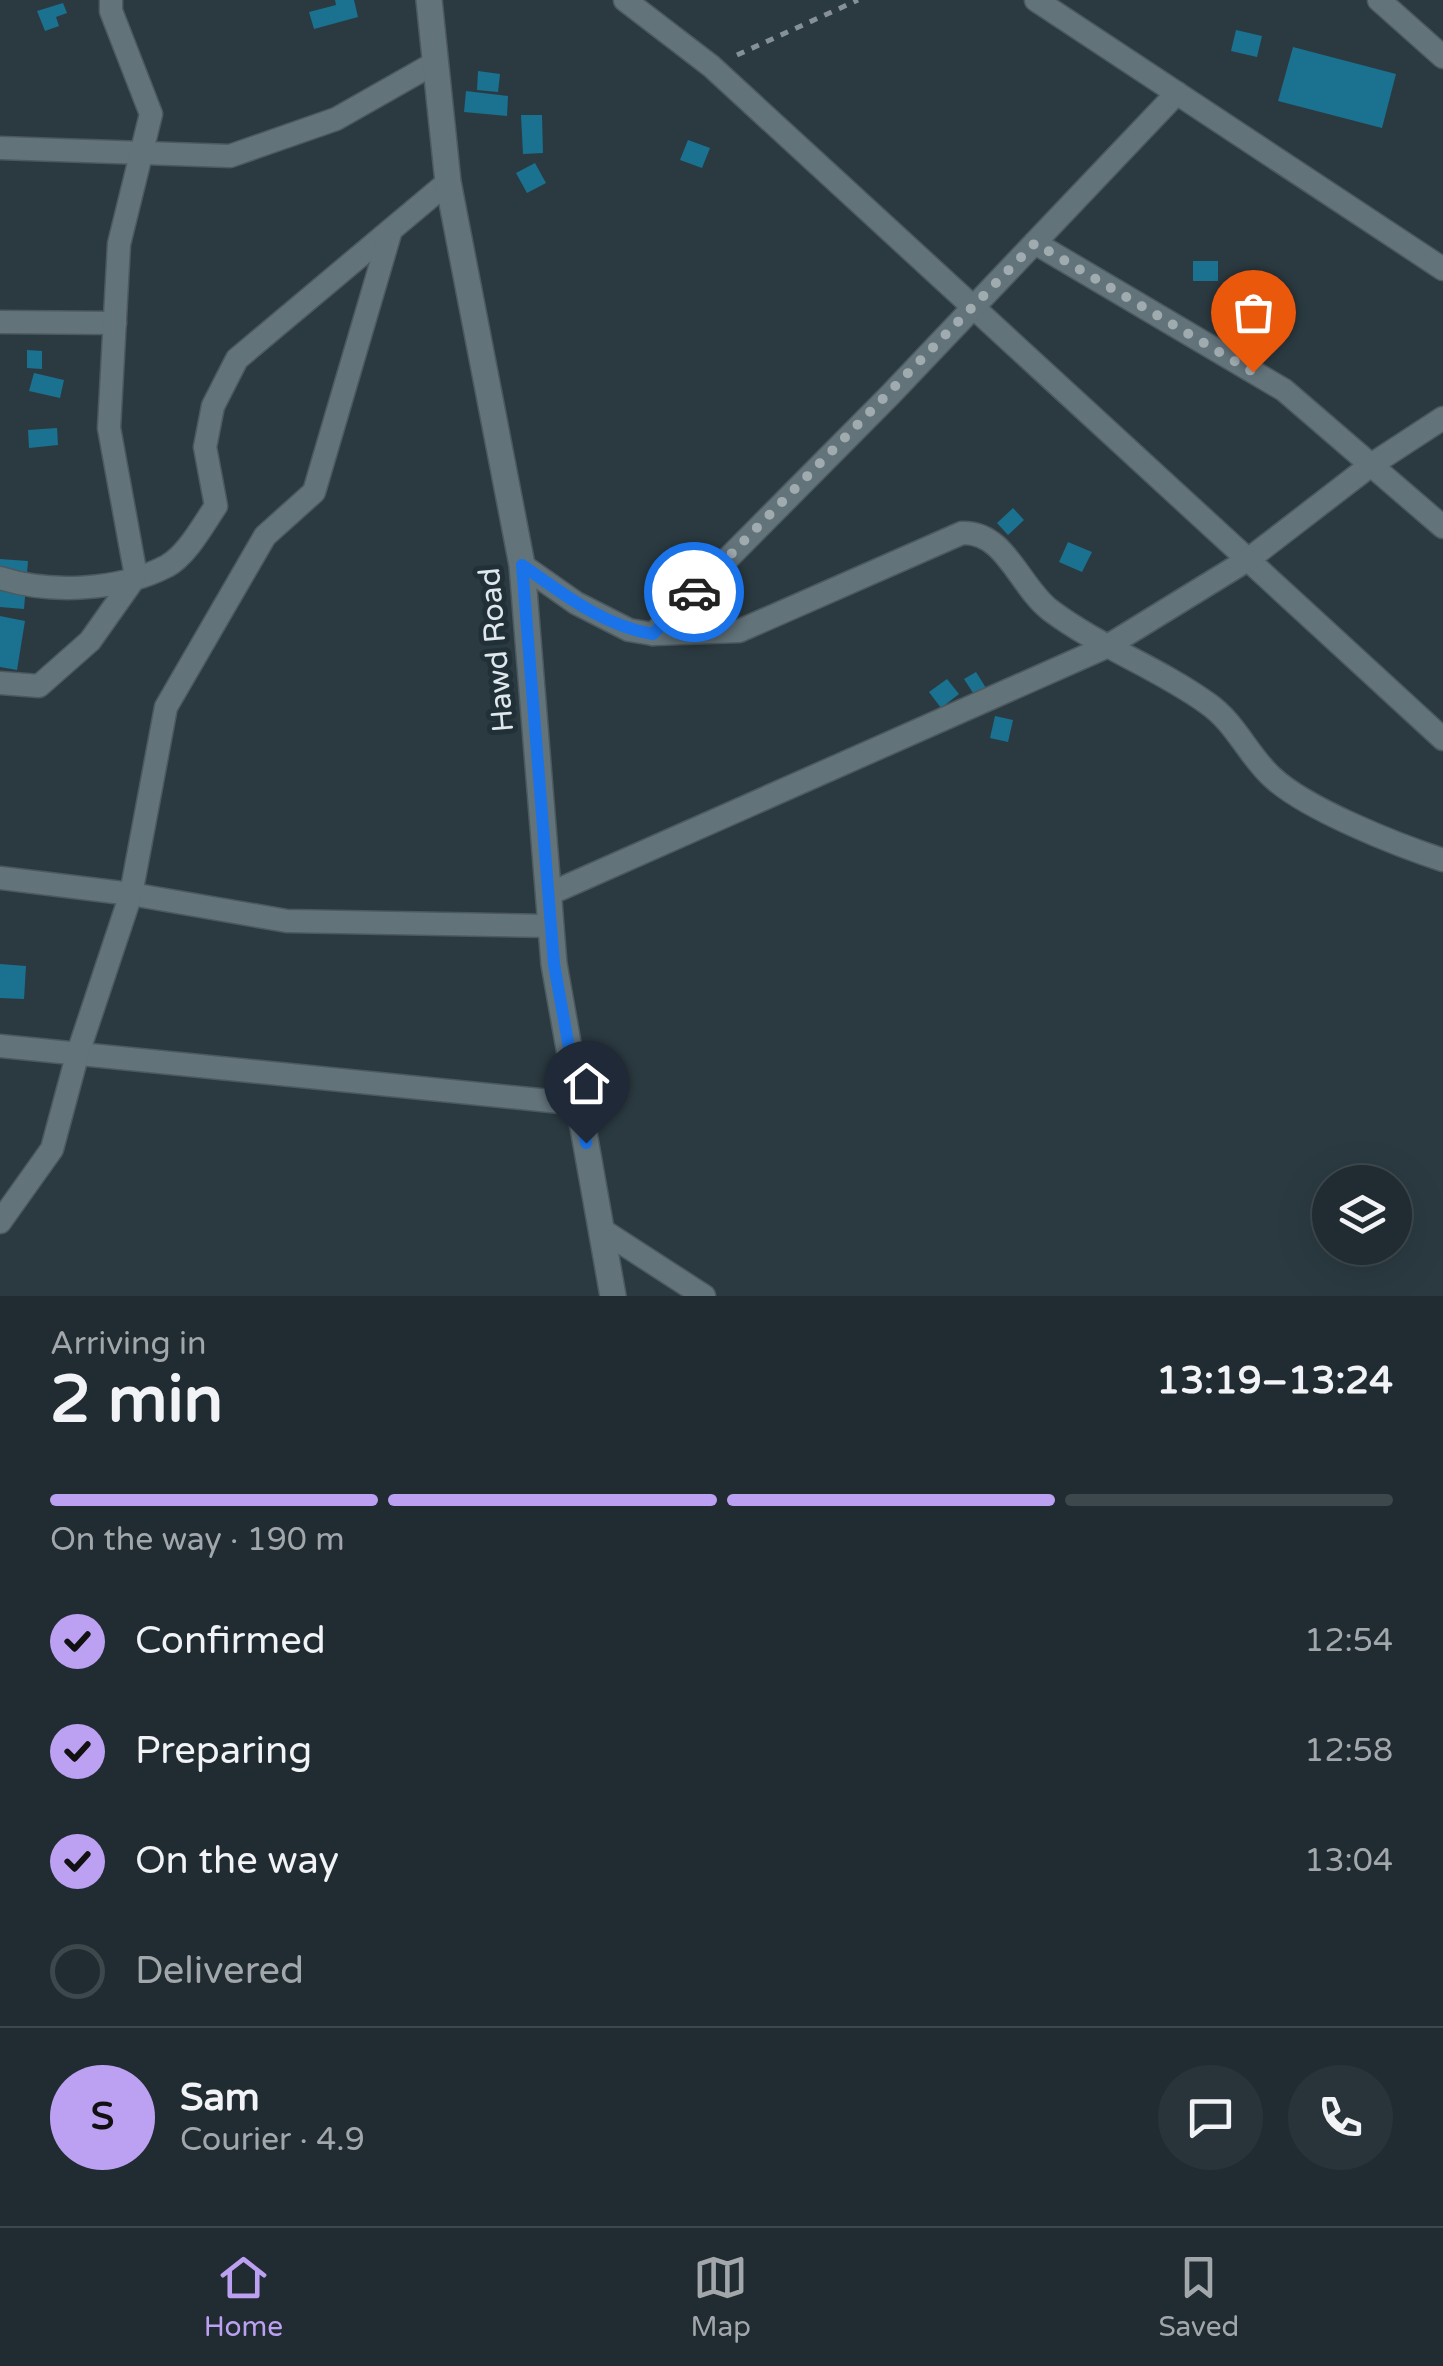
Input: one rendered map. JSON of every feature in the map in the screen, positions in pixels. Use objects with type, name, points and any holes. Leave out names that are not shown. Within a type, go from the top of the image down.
[{"type":"main road","name":"Hawd Road","points":[[429,0],[448,182],[522,565],[552,926],[613,1296]]},
{"type":"street","points":[[0,683],[39,686],[90,642],[136,576],[109,428],[119,244],[151,114],[111,11],[111,0]]},
{"type":"street","points":[[625,0],[711,66],[1443,740]]},
{"type":"street","points":[[1036,0],[1443,269]]},
{"type":"street","points":[[1378,0],[1443,57]]},
{"type":"street","points":[[0,148],[230,156],[336,119],[433,64]]},
{"type":"street","points":[[653,634],[1177,93]]},
{"type":"street","points":[[0,578],[22,585],[100,587],[169,565],[216,506],[205,447],[214,406],[238,359],[448,182]]},
{"type":"street","points":[[0,1222],[52,1149],[77,1056],[131,894],[166,707],[264,536],[314,492],[391,230]]},
{"type":"street","points":[[1035,243],[1284,390],[1443,527]]},
{"type":"street","points":[[0,322],[114,323]]},
{"type":"street","points":[[549,894],[1106,648],[1249,560],[1371,465],[1443,418]]},
{"type":"street","points":[[522,565],[576,603],[629,630],[653,634],[739,631],[962,532],[978,532],[992,540],[1046,607],[1106,648],[1158,670],[1228,718],[1272,778],[1348,823],[1443,860]]},
{"type":"street","points":[[0,878],[131,894],[287,921],[552,926]]},
{"type":"street","points":[[0,1046],[580,1104]]},
{"type":"street","points":[[602,1230],[704,1296]]},
{"type":"path","points":[[711,66],[858,0]]},
{"type":"building","points":[[335,0],[354,0],[358,17],[314,29],[309,12],[336,5]]},
{"type":"building","points":[[63,3],[67,13],[56,17],[59,26],[45,31],[37,11]]},
{"type":"building","points":[[1236,30],[1262,36],[1257,57],[1231,51]]},
{"type":"building","points":[[1293,47],[1396,74],[1382,128],[1278,101]]},
{"type":"building","points":[[478,71],[500,74],[498,92],[477,90]]},
{"type":"building","points":[[466,91],[508,96],[507,116],[464,112]]},
{"type":"building","points":[[521,115],[542,115],[543,153],[523,154]]},
{"type":"building","points":[[688,140],[710,148],[702,168],[680,160]]},
{"type":"building","points":[[535,163],[546,183],[527,193],[516,173]]},
{"type":"building","points":[[1193,261],[1218,261],[1218,281],[1193,281]]},
{"type":"building","points":[[27,350],[42,351],[42,369],[27,368]]},
{"type":"building","points":[[34,373],[64,380],[60,398],[29,391]]},
{"type":"building","points":[[57,428],[58,445],[29,448],[28,430]]},
{"type":"building","points":[[1013,508],[1024,520],[1008,535],[997,523]]},
{"type":"building","points":[[1068,542],[1092,552],[1082,572],[1059,562]]},
{"type":"building","points":[[0,559],[28,561],[24,609],[0,607]]},
{"type":"building","points":[[0,616],[25,621],[17,670],[0,667]]},
{"type":"building","points":[[976,672],[986,688],[975,696],[964,679]]},
{"type":"building","points":[[947,679],[959,694],[941,708],[929,692]]},
{"type":"building","points":[[995,716],[1013,720],[1008,742],[990,738]]},
{"type":"building","points":[[0,964],[26,966],[24,999],[0,998]]},
{"type":"way so far","points":[[694,592],[890,396],[1035,243],[1253,372]]},
{"type":"route","points":[[586,1143],[554,964],[522,565],[576,603],[629,630],[653,634],[694,592]]}]
